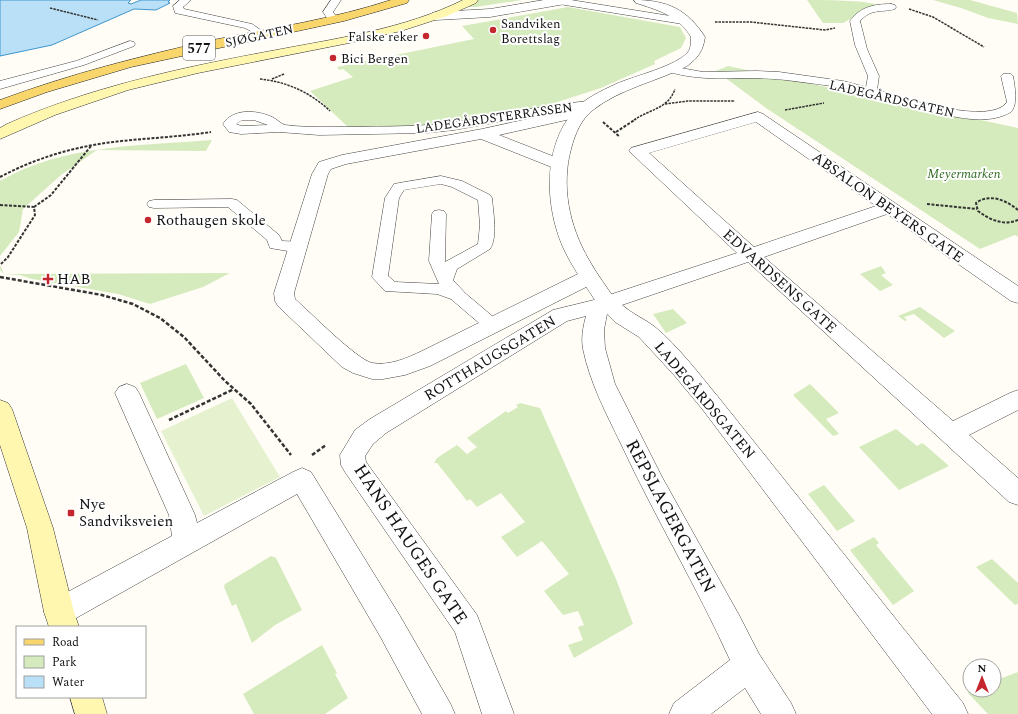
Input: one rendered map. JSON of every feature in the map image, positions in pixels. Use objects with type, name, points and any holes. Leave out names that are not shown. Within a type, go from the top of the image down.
[{"type":"main road","name":"SJØGATEN","points":[[0,105],[34,92],[103,70],[333,19],[382,7],[403,0]]},
{"type":"main road","points":[[0,134],[67,105],[127,86],[222,65],[305,49],[414,24],[457,8],[472,0]]},
{"type":"main road","points":[[0,409],[40,528],[61,619]]},
{"type":"main road","points":[[86,698],[91,714]]},
{"type":"street","points":[[584,109],[618,88],[671,76],[680,64],[692,55],[696,47],[698,37],[689,22],[677,13],[640,0]]},
{"type":"street","points":[[436,16],[490,13],[562,1]]},
{"type":"street","name":"ROTTHAUGSGATEN","points":[[584,109],[482,134],[342,160],[325,166],[320,174],[284,293],[285,301],[350,361],[368,371],[376,372],[396,369],[428,357],[589,277]]},
{"type":"street","name":"LADEGÅRDSGATEN","points":[[584,109],[568,135],[560,154],[557,189],[559,206],[571,245],[603,305],[648,332],[682,368],[800,517],[952,714]]},
{"type":"street","name":"ABSALON BEYERS GATE","points":[[758,118],[1018,296]]},
{"type":"street","name":"EDVARDSENS GATE","points":[[758,118],[637,151],[751,256],[1018,494]]},
{"type":"street","points":[[482,134],[558,165]]},
{"type":"street","name":"ROTTHAUGSGATEN","points":[[359,443],[378,426],[560,315],[603,305],[889,208]]},
{"type":"street","name":"REPSLAGERGATEN","points":[[603,305],[593,330],[594,348],[604,384],[653,485],[729,624],[748,665],[780,714]]},
{"type":"street","points":[[127,393],[182,515],[187,542]]},
{"type":"street","points":[[950,434],[1018,399]]},
{"type":"street","name":"HANS HAUGES GATE","points":[[359,443],[352,455],[354,465],[467,625],[498,714]]},
{"type":"street","points":[[61,619],[187,542],[302,479],[390,626],[439,714]]},
{"type":"street","points":[[685,714],[748,665]]},
{"type":"lane","points":[[186,0],[178,6],[179,11],[248,26],[263,34]]},
{"type":"lane","points":[[333,19],[328,12],[336,0]]},
{"type":"lane","points":[[562,1],[689,22]]},
{"type":"lane","points":[[870,91],[874,85],[873,70],[864,54],[856,32],[855,21],[860,14],[867,9],[890,7]]},
{"type":"lane","points":[[0,85],[28,79],[80,63],[130,44]]},
{"type":"lane","name":"LADEGÅRDSGATEN","points":[[671,76],[686,74],[706,77],[747,74],[778,76],[854,87],[932,109],[982,115],[996,114],[1008,109],[1013,102],[1006,76]]},
{"type":"lane","name":"LADEGÅRDSTERRASSEN","points":[[230,127],[241,130],[278,128],[303,131],[424,129],[454,126],[554,108],[584,109]]},
{"type":"lane","points":[[445,281],[450,266],[485,246],[487,225],[485,198],[457,184],[441,180],[399,187],[392,198],[380,277],[392,287],[437,289],[458,296]]},
{"type":"lane","points":[[154,204],[232,204],[274,238],[275,245],[298,245]]},
{"type":"lane","points":[[439,214],[436,261],[445,281],[458,296],[492,326]]},
{"type":"path","points":[[890,7],[912,9],[936,18],[972,38],[984,48]]},
{"type":"path","points":[[50,8],[98,20]]},
{"type":"path","points":[[689,22],[751,22],[826,30],[842,27],[855,21]]},
{"type":"path","points":[[616,132],[638,118],[665,104],[672,98],[676,90],[671,76]]},
{"type":"path","points":[[272,80],[306,92],[334,115]]},
{"type":"path","points":[[665,104],[731,100],[737,102]]},
{"type":"path","points":[[758,118],[792,108],[829,102]]},
{"type":"path","points":[[0,176],[48,156],[92,146],[128,140],[191,135],[230,127]]},
{"type":"path","points":[[0,205],[34,207],[51,195],[92,146]]},
{"type":"path","points":[[977,209],[976,204],[979,201],[990,198],[1004,201],[1018,210]]},
{"type":"path","points":[[889,208],[915,203],[977,209],[983,215],[996,221],[1014,222],[1018,224]]},
{"type":"path","points":[[0,265],[8,257],[35,215],[34,207]]},
{"type":"path","points":[[1014,222],[1018,220]]},
{"type":"path","points":[[0,277],[113,298],[134,304],[153,313],[168,323],[254,407],[298,464],[302,479]]},
{"type":"path","points":[[166,421],[234,389]]},
{"type":"green space","points":[[475,0],[522,0],[468,7]]},
{"type":"green space","points":[[807,0],[854,1],[877,5],[860,11],[843,23],[823,23]]},
{"type":"green space","points":[[933,0],[970,0],[1017,13],[1018,24],[988,18]]},
{"type":"green space","points":[[568,7],[680,27],[686,38],[681,48],[654,61],[655,64],[601,88],[536,109],[434,124],[350,129],[310,91],[353,77],[343,69],[339,70],[337,67],[474,39],[462,26]]},
{"type":"green space","name":"Meyermarken","points":[[728,66],[1018,128],[1018,237],[1015,235],[980,249],[766,108],[716,71]]},
{"type":"green space","points":[[212,140],[206,151],[97,150],[61,175],[23,209],[19,232],[0,256],[0,181],[25,169],[76,153],[103,149],[130,146]]},
{"type":"green space","points":[[881,266],[886,273],[881,275],[893,285],[880,291],[860,274]]},
{"type":"green space","points":[[230,273],[203,287],[150,304],[118,294],[32,279],[20,275],[4,274]]},
{"type":"green space","points":[[920,307],[955,331],[944,338],[914,314],[904,317],[907,320],[905,321],[898,316]]},
{"type":"green space","points":[[673,309],[687,323],[666,333],[653,314]]},
{"type":"green space","points":[[186,364],[204,398],[157,419],[140,383]]},
{"type":"green space","points":[[810,384],[839,413],[826,419],[839,434],[833,436],[793,395]]},
{"type":"green space","points":[[232,398],[280,477],[204,516],[161,431]]},
{"type":"green space","points":[[520,403],[540,408],[616,579],[633,624],[574,658],[568,645],[583,640],[578,627],[584,625],[578,611],[563,615],[544,591],[569,574],[542,541],[517,557],[501,537],[525,522],[501,493],[477,507],[470,499],[467,501],[437,463],[434,463],[437,458],[457,445],[467,454],[477,447],[467,438],[506,411],[508,413],[518,407],[516,405]]},
{"type":"green space","points":[[896,429],[917,446],[922,443],[925,445],[949,466],[899,490],[859,447]]},
{"type":"green space","points":[[824,485],[855,521],[837,531],[808,494]]},
{"type":"green space","points":[[874,537],[879,543],[876,545],[914,591],[893,605],[850,550]]},
{"type":"green space","points":[[271,556],[276,558],[302,610],[275,625],[252,643],[236,604],[232,606],[224,587],[225,584]]},
{"type":"green space","points":[[992,559],[1018,583],[1018,604],[1015,605],[976,567]]},
{"type":"green space","points":[[322,645],[348,698],[325,714],[254,714],[243,694]]},
{"type":"green space","points":[[1018,672],[1018,714],[988,714],[973,698],[1002,698],[1002,678]]},
{"type":"water","points":[[0,0],[131,0],[128,3],[131,4],[141,0],[170,0],[168,2],[170,3],[156,10],[134,9],[52,45],[0,56]]},
{"type":"place","name":"Sandviken Borettslag","points":[[493,30]]},
{"type":"place","name":"Falske reker","points":[[426,36]]},
{"type":"place","name":"Bici Bergen","points":[[333,58]]},
{"type":"place","name":"Rothaugen skole","points":[[148,220]]},
{"type":"place","name":"HAB","points":[[48,279]]},
{"type":"place","name":"Nye Sandviksveien","points":[[71,513]]}]
